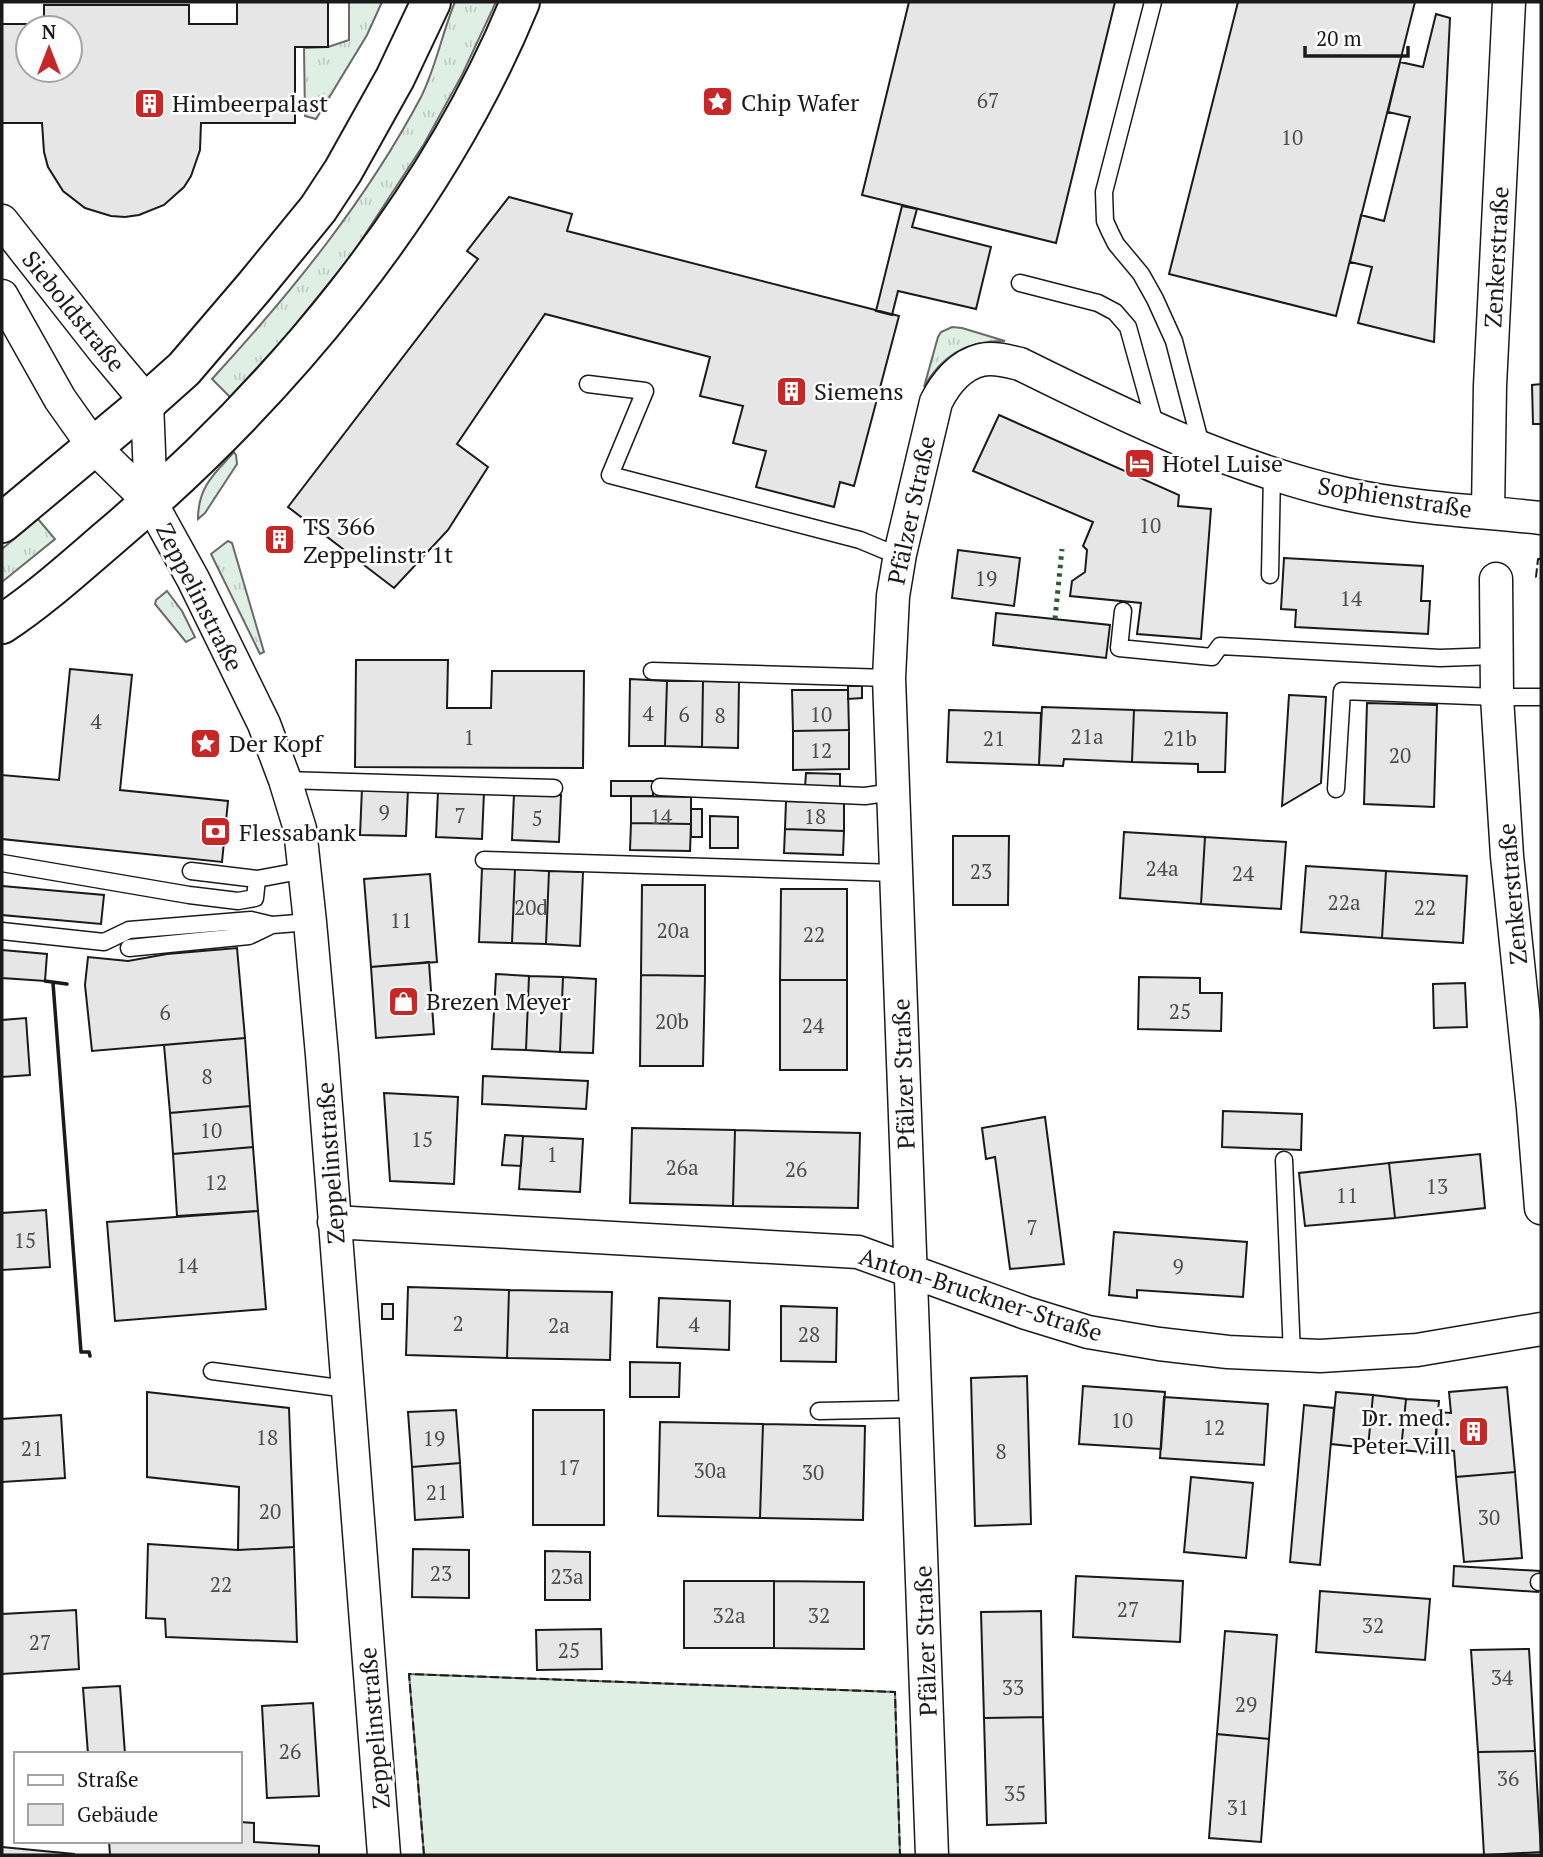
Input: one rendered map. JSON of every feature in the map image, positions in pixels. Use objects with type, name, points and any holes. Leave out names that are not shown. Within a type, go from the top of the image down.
[{"type":"main road","points":[[2,523],[147,402],[192,360],[318,209],[343,171],[395,78],[431,2]]},
{"type":"main road","points":[[2,624],[31,605],[151,502],[288,365],[408,210],[466,116],[505,39],[520,2]]},
{"type":"street","name":"Zenkerstraße","points":[[1488,512],[1491,360],[1509,2]]},
{"type":"street","name":"Sieboldstraße","points":[[2,221],[147,402]]},
{"type":"street","name":"Sieboldstraße","points":[[2,296],[60,399],[94,447],[151,502]]},
{"type":"street","name":"Pfälzer Straße","points":[[932,1855],[889,678],[893,596],[900,554],[936,402],[944,387],[960,370],[979,360],[996,359],[1020,364]]},
{"type":"street","name":"Sophienstraße","points":[[1020,364],[1202,449],[1272,473],[1347,494],[1428,507],[1541,518]]},
{"type":"street","points":[[147,402],[151,502]]},
{"type":"street","name":"Zeppelinstraße","points":[[151,502],[193,579],[264,724],[300,829],[322,1055],[384,1855]]},
{"type":"street","name":"Zenkerstraße","points":[[1496,579],[1497,697],[1507,856],[1537,1107],[1541,1209]]},
{"type":"street","name":"Anton-Bruckner-Straße","points":[[334,1222],[858,1252],[1026,1313],[1088,1332],[1228,1352],[1320,1356],[1418,1350],[1541,1329]]},
{"type":"lane","points":[[1153,2],[1104,192],[1104,207],[1116,244],[1141,274],[1174,341],[1202,449]]},
{"type":"lane","points":[[1020,283],[1098,303],[1115,312],[1128,327],[1156,428]]},
{"type":"lane","points":[[588,384],[645,391],[610,475],[860,540],[900,554]]},
{"type":"lane","points":[[1270,575],[1272,473]]},
{"type":"lane","points":[[1123,611],[1119,648],[1212,657],[1220,646],[1440,657],[1496,656]]},
{"type":"lane","points":[[652,671],[889,678]]},
{"type":"lane","points":[[1336,789],[1342,691],[1497,697],[1541,696]]},
{"type":"lane","points":[[285,780],[554,788]]},
{"type":"lane","points":[[660,787],[865,796],[893,792]]},
{"type":"lane","points":[[484,860],[896,873]]},
{"type":"lane","points":[[2,863],[238,901],[255,898],[257,879]]},
{"type":"lane","points":[[191,871],[257,879],[305,870]]},
{"type":"lane","points":[[2,931],[104,942],[129,929],[251,920],[272,925],[310,922]]},
{"type":"lane","points":[[129,948],[169,949],[249,936],[272,925]]},
{"type":"lane","points":[[1284,1160],[1292,1355]]},
{"type":"lane","points":[[212,1371],[347,1389]]},
{"type":"lane","points":[[819,1411],[916,1409]]},
{"type":"green space","points":[[349,2],[382,2],[367,35],[316,119],[305,116],[304,48],[328,47],[349,40]]},
{"type":"green space","points":[[455,2],[496,2],[462,75],[424,144],[351,256],[287,335],[230,397],[212,379],[326,245],[376,173],[421,97]]},
{"type":"green space","points":[[952,327],[1005,341],[980,343],[958,351],[939,366],[924,387],[938,337],[941,332]]},
{"type":"green space","points":[[234,452],[237,464],[205,513],[198,519],[204,490]]},
{"type":"green space","points":[[38,519],[55,539],[2,582],[2,549]]},
{"type":"green space","points":[[228,541],[232,543],[264,652],[260,654],[211,554]]},
{"type":"green space","points":[[167,591],[182,611],[195,637],[186,642],[155,604]]},
{"type":"green space","points":[[409,1674],[895,1692],[900,1855],[424,1855]]},
{"type":"building","name":"Himbeerpalast","points":[[237,2],[328,2],[328,47],[295,47],[295,123],[201,123],[200,150],[191,176],[184,187],[164,205],[139,215],[125,217],[85,208],[63,191],[48,167],[42,123],[2,123],[2,24],[14,24],[14,84],[84,84],[84,14],[44,14],[44,5],[189,5],[189,24],[237,24]]},
{"type":"building","points":[[909,2],[1115,2],[1056,243],[862,195]]},
{"type":"building","points":[[1238,2],[1415,2],[1336,316],[1169,274]]},
{"type":"building","points":[[1436,14],[1450,18],[1434,342],[1358,323],[1372,267],[1350,262],[1361,215],[1384,221],[1410,117],[1388,112],[1400,62],[1423,67]]},
{"type":"building","name":"Siemens","points":[[509,197],[572,214],[567,231],[899,316],[854,486],[840,482],[834,507],[756,487],[766,451],[733,443],[743,406],[700,396],[710,357],[545,314],[457,444],[488,467],[448,530],[394,588],[288,507],[478,259],[467,251]]},
{"type":"building","points":[[902,206],[917,209],[912,227],[991,247],[976,309],[898,291],[892,315],[876,311]]},
{"type":"building","points":[[1541,384],[1541,424],[1533,424],[1532,385]]},
{"type":"building","points":[[999,415],[1179,495],[1178,506],[1211,509],[1201,639],[1137,634],[1141,603],[1070,596],[1072,581],[1085,572],[1087,550],[1083,546],[1093,522],[973,471]]},
{"type":"building","name":"TS 366 Zeppelinstr 1t","points":[[275,527],[294,542],[284,553],[266,538]]},
{"type":"building","points":[[958,550],[1020,558],[1014,606],[952,598]]},
{"type":"building","points":[[1284,558],[1423,566],[1421,601],[1430,601],[1428,634],[1295,627],[1296,610],[1281,609]]},
{"type":"building","points":[[996,613],[1110,625],[1106,658],[993,645]]},
{"type":"building","points":[[356,660],[448,660],[447,708],[491,708],[492,671],[584,671],[583,768],[355,767]]},
{"type":"building","points":[[70,669],[132,675],[120,790],[228,801],[222,862],[2,839],[2,775],[59,780]]},
{"type":"building","points":[[630,679],[667,681],[665,746],[629,746]]},
{"type":"building","points":[[667,681],[703,681],[702,747],[665,746]]},
{"type":"building","points":[[703,681],[739,682],[738,748],[702,747]]},
{"type":"building","points":[[848,686],[862,686],[862,698],[848,699]]},
{"type":"building","points":[[792,690],[848,690],[849,730],[793,731]]},
{"type":"building","points":[[1289,695],[1326,697],[1321,783],[1282,806]]},
{"type":"building","points":[[1367,703],[1437,705],[1434,807],[1364,804]]},
{"type":"building","points":[[1042,707],[1134,710],[1132,762],[1064,759],[1063,766],[1039,765]]},
{"type":"building","points":[[949,710],[1041,713],[1039,765],[947,762]]},
{"type":"building","points":[[1134,710],[1227,713],[1225,772],[1198,772],[1198,764],[1132,762]]},
{"type":"building","points":[[849,730],[849,769],[793,770],[793,731]]},
{"type":"building","points":[[806,773],[840,774],[840,788],[805,787]]},
{"type":"building","points":[[611,781],[653,781],[653,796],[611,796]]},
{"type":"building","points":[[362,788],[408,789],[406,836],[360,835]]},
{"type":"building","points":[[438,791],[484,792],[482,839],[436,837]]},
{"type":"building","points":[[514,794],[561,795],[559,842],[512,840]]},
{"type":"building","points":[[631,796],[691,797],[691,824],[631,823]]},
{"type":"building","points":[[786,801],[844,803],[844,831],[785,829]]},
{"type":"building","points":[[691,809],[702,809],[702,837],[691,837]]},
{"type":"building","points":[[710,816],[738,817],[738,848],[710,848]]},
{"type":"building","points":[[631,823],[691,824],[690,851],[630,850]]},
{"type":"building","points":[[785,829],[844,831],[843,855],[784,853]]},
{"type":"building","points":[[1124,832],[1205,837],[1201,904],[1120,898]]},
{"type":"building","points":[[953,836],[1009,836],[1008,905],[953,905]]},
{"type":"building","points":[[1205,837],[1286,842],[1281,909],[1201,904]]},
{"type":"building","points":[[1306,866],[1386,871],[1382,938],[1301,932]]},
{"type":"building","points":[[482,868],[515,869],[512,943],[479,942]]},
{"type":"building","points":[[515,869],[549,871],[546,944],[512,943]]},
{"type":"building","points":[[549,871],[583,872],[580,946],[546,944]]},
{"type":"building","points":[[1386,871],[1467,876],[1463,943],[1382,938]]},
{"type":"building","points":[[430,874],[437,962],[371,967],[364,879]]},
{"type":"building","points":[[642,885],[705,885],[705,976],[641,975]]},
{"type":"building","points":[[2,886],[104,895],[101,924],[2,915]]},
{"type":"building","points":[[781,889],[847,889],[847,980],[780,980]]},
{"type":"building","points":[[237,948],[245,1038],[92,1051],[85,985],[88,957],[128,961],[167,954]]},
{"type":"building","points":[[2,950],[47,954],[45,981],[2,978]]},
{"type":"building","name":"Brezen Meyer","points":[[429,962],[434,1034],[376,1038],[371,967]]},
{"type":"building","points":[[496,974],[529,976],[526,1050],[492,1049]]},
{"type":"building","points":[[641,975],[705,976],[703,1066],[640,1066]]},
{"type":"building","points":[[529,976],[563,977],[560,1052],[526,1050]]},
{"type":"building","points":[[563,977],[596,979],[593,1053],[560,1052]]},
{"type":"building","points":[[1139,977],[1200,978],[1200,993],[1222,993],[1221,1031],[1138,1029]]},
{"type":"building","points":[[780,980],[847,980],[847,1070],[780,1070]]},
{"type":"building","points":[[1465,983],[1467,1027],[1434,1028],[1433,984]]},
{"type":"building","points":[[26,1018],[30,1075],[2,1077],[2,1020]]},
{"type":"building","points":[[245,1038],[250,1106],[170,1113],[164,1045]]},
{"type":"building","points":[[483,1076],[588,1081],[586,1109],[482,1104]]},
{"type":"building","points":[[384,1093],[458,1097],[454,1184],[390,1181]]},
{"type":"building","points":[[250,1106],[253,1147],[173,1154],[170,1113]]},
{"type":"building","points":[[1223,1111],[1302,1114],[1301,1150],[1222,1147]]},
{"type":"building","points":[[1045,1117],[1064,1264],[1010,1269],[995,1157],[986,1159],[982,1128]]},
{"type":"building","points":[[632,1128],[735,1130],[733,1206],[630,1203]]},
{"type":"building","points":[[735,1130],[860,1133],[858,1208],[733,1206]]},
{"type":"building","points":[[505,1135],[523,1136],[521,1166],[502,1165]]},
{"type":"building","points":[[523,1136],[583,1139],[580,1192],[519,1189]]},
{"type":"building","points":[[253,1147],[258,1211],[177,1216],[173,1154]]},
{"type":"building","points":[[1480,1154],[1485,1208],[1395,1218],[1389,1163]]},
{"type":"building","points":[[1389,1163],[1395,1218],[1305,1226],[1299,1173]]},
{"type":"building","points":[[46,1210],[50,1267],[2,1270],[2,1213]]},
{"type":"building","points":[[258,1211],[266,1309],[115,1321],[107,1222]]},
{"type":"building","points":[[1114,1232],[1247,1242],[1243,1297],[1137,1290],[1137,1298],[1109,1295]]},
{"type":"building","points":[[408,1287],[509,1290],[507,1358],[406,1355]]},
{"type":"building","points":[[509,1290],[612,1292],[610,1360],[507,1358]]},
{"type":"building","points":[[659,1298],[730,1301],[729,1350],[657,1347]]},
{"type":"building","points":[[382,1304],[393,1304],[393,1319],[382,1319]]},
{"type":"building","points":[[781,1306],[837,1308],[836,1362],[781,1361]]},
{"type":"building","points":[[630,1362],[680,1363],[679,1397],[630,1397]]},
{"type":"building","points":[[1027,1376],[1031,1524],[975,1526],[971,1378]]},
{"type":"building","points":[[1083,1386],[1165,1392],[1161,1449],[1079,1444]]},
{"type":"building","name":"Dr. med. Peter Vill","points":[[1507,1387],[1515,1472],[1456,1477],[1454,1451],[1435,1449],[1438,1412],[1451,1413],[1449,1392]]},
{"type":"building","points":[[147,1392],[289,1408],[294,1547],[238,1550],[239,1487],[147,1477]]},
{"type":"building","points":[[1336,1392],[1373,1395],[1368,1448],[1331,1444]]},
{"type":"building","points":[[1373,1395],[1406,1399],[1401,1450],[1368,1448]]},
{"type":"building","points":[[1164,1397],[1268,1404],[1264,1465],[1160,1458]]},
{"type":"building","points":[[1406,1399],[1439,1401],[1434,1453],[1401,1450]]},
{"type":"building","points":[[1304,1405],[1334,1408],[1320,1565],[1290,1562]]},
{"type":"building","points":[[456,1410],[460,1463],[412,1467],[408,1412]]},
{"type":"building","points":[[533,1410],[604,1410],[604,1525],[533,1525]]},
{"type":"building","points":[[61,1415],[65,1478],[2,1482],[2,1419]]},
{"type":"building","points":[[660,1422],[763,1424],[760,1518],[658,1516]]},
{"type":"building","points":[[763,1424],[865,1426],[863,1520],[760,1518]]},
{"type":"building","points":[[460,1463],[463,1517],[415,1520],[412,1467]]},
{"type":"building","points":[[1515,1472],[1522,1558],[1464,1562],[1456,1477]]},
{"type":"building","points":[[1191,1477],[1253,1483],[1246,1558],[1184,1552]]},
{"type":"building","points":[[148,1544],[238,1550],[294,1547],[297,1642],[166,1637],[165,1619],[146,1618]]},
{"type":"building","points":[[413,1549],[469,1550],[469,1598],[412,1597]]},
{"type":"building","points":[[545,1551],[590,1552],[590,1600],[545,1600]]},
{"type":"building","points":[[1454,1566],[1540,1571],[1538,1592],[1453,1586]]},
{"type":"building","points":[[1076,1576],[1183,1581],[1180,1642],[1073,1637]]},
{"type":"building","points":[[684,1581],[774,1581],[774,1648],[684,1648]]},
{"type":"building","points":[[774,1581],[864,1582],[864,1649],[774,1648]]},
{"type":"building","points":[[1320,1591],[1430,1599],[1425,1660],[1316,1652]]},
{"type":"building","points":[[76,1610],[79,1669],[2,1674],[2,1614]]},
{"type":"building","points":[[1041,1611],[1043,1717],[984,1718],[981,1612]]},
{"type":"building","points":[[601,1629],[602,1669],[537,1670],[536,1630]]},
{"type":"building","points":[[1225,1631],[1277,1635],[1269,1739],[1217,1734]]},
{"type":"building","points":[[1529,1649],[1535,1751],[1478,1752],[1471,1650]]},
{"type":"building","points":[[120,1686],[125,1752],[88,1752],[83,1688]]},
{"type":"building","points":[[313,1703],[319,1796],[267,1798],[262,1706]]},
{"type":"building","points":[[1043,1717],[1046,1823],[987,1825],[984,1718]]},
{"type":"building","points":[[1217,1734],[1269,1739],[1261,1842],[1209,1838]]},
{"type":"building","points":[[1535,1751],[1541,1852],[1484,1855],[1478,1752]]},
{"type":"building","points":[[242,1822],[254,1823],[254,1842],[319,1846],[319,1855],[110,1855],[109,1843],[242,1843]]},
{"type":"building","points":[[2,1847],[74,1854],[74,1855],[2,1855]]},
{"type":"hedge","points":[[1055,619],[1062,549]]},
{"type":"fence","points":[[1541,559],[1538,559],[1536,577],[1541,578]]},
{"type":"fence","points":[[424,1855],[409,1674],[895,1692],[900,1855]]},
{"type":"wall","points":[[45,981],[67,984]]},
{"type":"wall","points":[[53,983],[81,1352],[89,1352],[90,1356]]},
{"type":"place","name":"Chip Wafer","points":[[718,102]]},
{"type":"place","name":"Himbeerpalast","points":[[149,103]]},
{"type":"place","name":"Siemens","points":[[791,391]]},
{"type":"place","name":"Hotel Luise","points":[[1139,463]]},
{"type":"place","name":"TS 366 Zeppelinstr 1t","points":[[280,540]]},
{"type":"place","name":"Der Kopf","points":[[206,743]]},
{"type":"place","name":"Flessabank","points":[[216,832]]},
{"type":"place","name":"Brezen Meyer","points":[[403,1001]]},
{"type":"place","name":"Dr. med. Peter Vill","points":[[1474,1431]]}]
